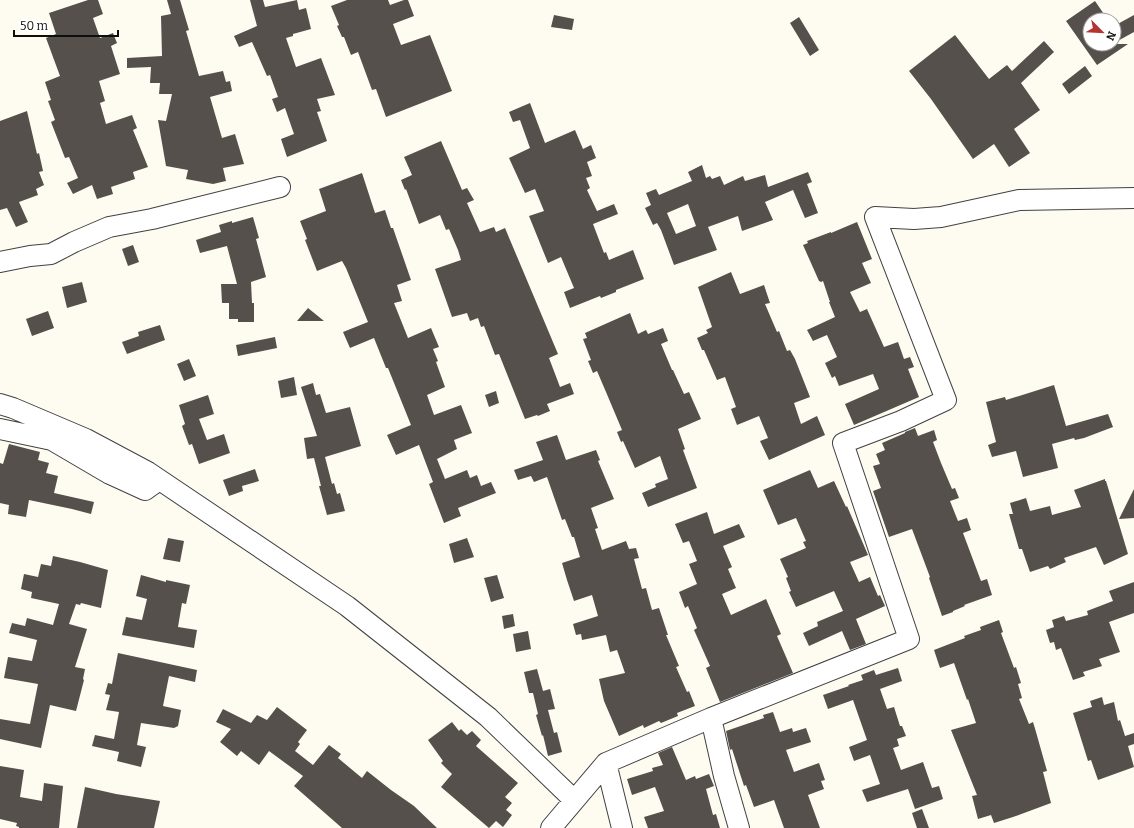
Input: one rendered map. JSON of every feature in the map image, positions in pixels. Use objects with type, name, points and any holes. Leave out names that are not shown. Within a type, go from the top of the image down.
[{"type":"street","points":[[0,262],[30,256],[52,254],[74,242],[109,227],[152,219],[280,187]]},
{"type":"street","points":[[551,828],[606,763],[711,718],[909,639],[843,443],[901,421],[946,400],[875,217],[914,219],[940,217],[1019,200],[1134,198]]},
{"type":"street","points":[[0,404],[86,439],[148,472],[359,616],[488,717],[574,800]]},
{"type":"street","points":[[0,429],[52,440],[110,474],[145,490],[159,480]]},
{"type":"street","points":[[711,718],[724,776],[739,828]]},
{"type":"street","points":[[606,763],[622,828]]},
{"type":"building","points":[[88,0],[98,0],[103,14],[93,18],[100,38],[113,33],[117,43],[111,46],[120,74],[99,81],[105,101],[100,103],[106,124],[132,115],[137,128],[133,130],[148,167],[133,172],[135,179],[111,187],[113,194],[97,199],[92,185],[73,194],[67,183],[78,178],[69,157],[65,158],[51,122],[55,120],[48,101],[51,100],[45,82],[60,76],[46,38],[56,34],[49,13]]},
{"type":"building","points":[[167,0],[180,0],[189,30],[186,31],[199,76],[223,71],[226,82],[230,81],[232,91],[210,97],[222,138],[235,134],[244,164],[223,168],[226,181],[213,184],[186,179],[188,170],[166,166],[158,120],[166,121],[172,94],[159,94],[160,83],[150,83],[151,67],[127,68],[127,58],[162,56],[161,16],[171,14]]},
{"type":"building","points":[[250,0],[263,0],[265,7],[297,0],[299,10],[306,8],[311,29],[293,34],[293,36],[286,38],[296,67],[321,58],[335,95],[317,99],[321,111],[317,112],[327,141],[287,157],[281,139],[294,134],[285,108],[277,112],[272,99],[278,97],[270,75],[267,76],[252,42],[239,47],[234,36],[257,26]]},
{"type":"building","points":[[347,0],[388,0],[390,5],[408,0],[414,16],[393,24],[401,45],[430,35],[452,91],[386,117],[376,89],[372,90],[358,52],[351,55],[344,37],[342,37],[337,26],[339,25],[331,6]]},
{"type":"building","points":[[1095,1],[1103,12],[1082,12],[1082,44],[1066,21]]},
{"type":"building","points":[[554,15],[574,19],[572,30],[551,27]]},
{"type":"building","points":[[1134,15],[1134,32],[1122,39],[1122,22]]},
{"type":"building","points":[[799,17],[819,50],[810,56],[790,23]]},
{"type":"building","points":[[955,35],[989,79],[1007,65],[1012,71],[1044,41],[1054,52],[1021,83],[1040,110],[1014,129],[1030,153],[1009,167],[994,144],[973,159],[931,99],[909,71]]},
{"type":"building","points":[[1122,44],[1128,44],[1122,48]]},
{"type":"building","points":[[1088,52],[1116,52],[1097,65]]},
{"type":"building","points":[[1085,66],[1092,76],[1069,94],[1062,84]]},
{"type":"building","points":[[530,103],[545,143],[575,130],[583,149],[591,145],[596,158],[587,162],[592,176],[586,178],[590,188],[587,190],[597,211],[614,204],[618,214],[593,224],[604,253],[606,252],[609,260],[633,250],[644,279],[616,290],[616,292],[601,298],[600,296],[570,308],[564,292],[574,288],[561,257],[548,263],[529,216],[544,211],[535,189],[525,193],[509,158],[530,148],[520,120],[513,122],[509,112]]},
{"type":"building","points":[[27,111],[37,154],[39,153],[43,171],[39,172],[44,185],[36,189],[38,195],[19,202],[28,222],[16,227],[7,208],[0,210],[0,121]]},
{"type":"building","points":[[441,141],[462,190],[467,188],[474,200],[467,203],[480,232],[494,227],[496,232],[505,228],[558,354],[549,358],[560,387],[570,383],[574,394],[547,404],[550,411],[538,416],[525,419],[499,354],[495,355],[484,326],[481,327],[478,318],[470,321],[467,313],[452,317],[435,269],[461,260],[458,250],[449,229],[446,230],[440,215],[419,224],[406,189],[405,190],[401,180],[412,175],[404,157]]},
{"type":"building","points":[[702,165],[706,178],[710,176],[712,179],[720,176],[724,185],[743,176],[745,181],[765,175],[768,187],[808,172],[812,182],[807,184],[818,213],[805,218],[793,190],[765,202],[773,220],[742,231],[738,216],[708,227],[717,250],[674,265],[661,230],[657,223],[653,225],[645,208],[651,205],[646,193],[656,189],[659,195],[692,181],[688,172]],"holes":[[[688,204],[696,226],[676,234],[667,213]]]},
{"type":"building","points":[[362,173],[375,213],[385,210],[391,228],[393,228],[411,280],[397,285],[402,301],[394,303],[408,338],[431,328],[439,347],[433,349],[445,387],[427,395],[434,415],[461,405],[472,433],[454,440],[457,449],[437,459],[445,479],[467,470],[470,478],[477,475],[481,486],[491,482],[496,493],[458,508],[461,516],[444,523],[429,484],[433,482],[419,445],[396,455],[387,435],[411,425],[374,338],[350,348],[343,332],[368,322],[346,268],[342,261],[317,271],[305,240],[307,239],[300,221],[326,211],[319,189]]},
{"type":"building","points":[[253,217],[259,238],[256,239],[266,277],[251,282],[252,303],[254,303],[254,322],[238,322],[238,319],[229,319],[229,303],[222,303],[221,284],[237,284],[227,246],[200,253],[196,240],[221,232],[219,225]]},
{"type":"building","points":[[857,222],[872,259],[862,263],[871,283],[850,292],[860,312],[867,309],[884,347],[898,342],[904,359],[910,357],[914,367],[908,369],[919,397],[854,425],[845,404],[879,389],[873,374],[839,386],[835,376],[832,378],[825,363],[837,357],[827,335],[813,341],[807,330],[835,317],[823,281],[819,281],[803,245],[808,243],[807,241]]},
{"type":"building","points":[[133,245],[139,262],[128,266],[122,249]]},
{"type":"building","points":[[731,272],[740,294],[764,285],[770,303],[765,304],[777,332],[779,331],[787,351],[790,350],[795,359],[810,397],[794,403],[801,424],[817,416],[825,435],[769,460],[760,441],[768,438],[759,416],[737,425],[731,409],[736,407],[725,377],[717,380],[697,338],[708,333],[706,330],[712,327],[698,287]]},
{"type":"building","points":[[82,282],[87,302],[67,308],[62,287]]},
{"type":"building","points":[[308,308],[324,321],[297,321]]},
{"type":"building","points":[[48,311],[54,328],[32,336],[26,319]]},
{"type":"building","points":[[630,313],[638,334],[646,330],[648,334],[663,328],[668,341],[661,344],[684,394],[689,392],[701,419],[678,429],[685,449],[683,450],[697,488],[648,507],[642,493],[656,487],[655,484],[668,479],[660,456],[635,468],[623,441],[621,442],[617,432],[622,430],[597,371],[593,373],[588,361],[591,360],[583,339],[587,338],[585,333]]},
{"type":"building","points":[[160,325],[165,340],[127,354],[122,342],[139,336],[138,332]]},
{"type":"building","points":[[275,337],[277,348],[238,356],[236,345]]},
{"type":"building","points":[[189,359],[196,376],[184,381],[177,364]]},
{"type":"building","points":[[294,377],[297,395],[281,398],[278,381]]},
{"type":"building","points":[[313,383],[316,395],[320,394],[326,413],[350,407],[361,446],[325,457],[332,484],[334,483],[337,494],[340,493],[345,511],[327,515],[319,486],[321,486],[314,458],[307,459],[304,438],[317,436],[301,387]]},
{"type":"building","points":[[1054,385],[1066,426],[1108,414],[1113,427],[1084,438],[1075,440],[1074,438],[1052,444],[1058,468],[1023,477],[1016,451],[992,457],[988,445],[996,442],[986,402],[1005,397],[1006,400]]},
{"type":"building","points":[[496,391],[499,403],[489,407],[485,395]]},
{"type":"building","points":[[208,395],[214,414],[199,419],[207,440],[224,434],[230,453],[199,464],[192,444],[189,445],[182,426],[185,424],[179,405]]},
{"type":"building","points":[[915,428],[918,436],[934,430],[937,440],[933,442],[952,489],[955,488],[959,498],[950,501],[958,521],[967,518],[971,530],[963,533],[981,581],[987,579],[992,595],[964,605],[965,606],[942,616],[929,578],[930,577],[912,529],[889,537],[873,491],[881,488],[873,466],[880,464],[876,454],[885,450],[882,443]]},
{"type":"building","points":[[557,435],[566,460],[596,450],[600,460],[598,461],[614,499],[591,508],[598,528],[595,529],[602,550],[626,541],[629,549],[636,548],[639,558],[634,559],[642,589],[646,588],[652,610],[659,608],[668,635],[666,635],[679,666],[676,667],[695,706],[677,713],[678,716],[661,723],[659,721],[644,728],[643,725],[619,736],[604,701],[599,679],[625,673],[617,650],[610,652],[606,635],[582,640],[581,634],[576,635],[573,624],[598,616],[592,595],[574,601],[567,580],[562,563],[580,557],[574,537],[572,537],[565,519],[562,520],[547,477],[534,482],[531,476],[518,480],[514,470],[543,460],[536,442]]},
{"type":"building","points":[[9,444],[40,452],[38,460],[49,463],[46,473],[58,476],[54,493],[94,502],[91,514],[29,500],[26,517],[8,514],[9,505],[0,503],[0,463],[3,464]]},
{"type":"building","points":[[255,469],[259,481],[242,486],[243,491],[229,496],[223,480]]},
{"type":"building","points":[[810,470],[818,488],[834,481],[846,507],[847,506],[868,555],[850,562],[859,582],[870,577],[878,596],[880,595],[885,606],[856,619],[866,644],[850,650],[842,631],[809,646],[803,633],[818,626],[817,622],[843,611],[834,591],[796,607],[789,592],[791,591],[786,578],[788,577],[780,559],[806,548],[803,542],[806,541],[796,518],[778,525],[763,490]]},
{"type":"building","points":[[1105,479],[1128,554],[1104,565],[1096,547],[1064,558],[1066,562],[1050,569],[1048,566],[1030,572],[1022,549],[1019,549],[1009,514],[1013,514],[1010,503],[1026,498],[1030,511],[1050,506],[1052,515],[1081,507],[1074,490]]},
{"type":"building","points":[[1134,489],[1134,518],[1119,519]]},
{"type":"building","points":[[707,512],[714,534],[739,524],[745,537],[723,546],[732,567],[728,569],[736,588],[722,594],[731,615],[766,599],[781,634],[777,636],[793,673],[720,702],[706,668],[710,666],[694,630],[697,628],[688,606],[685,608],[679,592],[697,584],[689,564],[697,561],[689,541],[683,543],[675,524]]},
{"type":"building","points":[[168,538],[184,541],[180,562],[163,559]]},
{"type":"building","points":[[467,538],[474,557],[454,563],[449,544]]},
{"type":"building","points":[[53,556],[108,570],[101,608],[81,603],[80,605],[76,604],[69,624],[87,629],[75,667],[85,669],[84,680],[76,711],[50,705],[41,748],[0,739],[0,719],[30,724],[38,684],[4,678],[8,657],[32,661],[37,640],[9,633],[12,623],[25,626],[27,618],[53,625],[59,604],[31,598],[32,592],[21,589],[24,574],[38,577],[41,564],[51,566]]},
{"type":"building","points":[[141,575],[166,582],[166,580],[190,585],[186,604],[182,603],[178,627],[197,630],[194,648],[122,635],[126,617],[142,620],[147,599],[136,596]]},
{"type":"building","points":[[497,575],[504,598],[491,602],[484,578]]},
{"type":"building","points":[[1134,582],[1134,613],[1109,622],[1120,652],[1099,659],[1102,666],[1083,672],[1085,676],[1073,680],[1061,648],[1056,650],[1054,642],[1050,643],[1046,630],[1054,627],[1052,620],[1064,616],[1066,621],[1088,615],[1087,611],[1113,601],[1109,591]]},
{"type":"building","points":[[513,614],[515,626],[504,629],[502,616]]},
{"type":"building","points":[[999,620],[1003,632],[1001,633],[1014,668],[1016,667],[1021,683],[1018,684],[1022,698],[1019,699],[1029,724],[1033,722],[1036,732],[1047,771],[1043,772],[1051,803],[994,823],[991,815],[978,819],[972,796],[977,795],[951,730],[976,723],[968,699],[967,700],[954,663],[940,668],[934,650],[965,638],[964,636],[981,630],[980,627]]},
{"type":"building","points":[[528,631],[531,649],[516,652],[513,634]]},
{"type":"building","points":[[118,653],[197,670],[195,682],[169,676],[163,706],[181,710],[178,726],[174,728],[141,723],[137,745],[146,747],[141,767],[117,761],[119,752],[92,746],[95,735],[114,739],[119,712],[106,710],[110,695],[105,694],[108,683],[112,684]]},
{"type":"building","points":[[898,668],[902,681],[880,689],[887,709],[894,707],[900,726],[902,726],[906,736],[897,739],[899,746],[893,748],[901,770],[923,762],[932,788],[939,786],[943,799],[915,809],[908,789],[867,802],[862,790],[880,784],[870,755],[854,761],[849,747],[867,740],[853,700],[828,709],[823,695],[863,680],[861,675],[874,670],[876,675]]},
{"type":"building","points":[[537,669],[543,691],[550,689],[555,709],[548,710],[554,733],[557,732],[562,752],[548,756],[536,715],[538,714],[533,693],[529,693],[524,672]]},
{"type":"building","points":[[1102,697],[1104,705],[1114,702],[1118,721],[1120,720],[1125,736],[1134,733],[1134,744],[1128,746],[1134,767],[1098,780],[1091,760],[1088,761],[1073,713],[1092,707],[1090,701]]},
{"type":"building","points":[[277,707],[307,730],[298,742],[300,744],[295,751],[313,765],[329,745],[341,754],[338,758],[362,778],[367,771],[414,806],[437,828],[342,828],[294,786],[303,776],[269,751],[259,765],[241,751],[237,756],[220,742],[231,729],[216,722],[223,709],[251,723],[257,715],[267,720]]},
{"type":"building","points":[[773,712],[780,732],[792,728],[793,732],[806,728],[811,742],[786,750],[794,772],[819,763],[825,780],[821,781],[824,789],[808,795],[820,828],[784,828],[774,800],[754,807],[746,785],[744,786],[732,749],[730,750],[726,731],[764,718],[763,715]]},
{"type":"building","points":[[452,722],[459,731],[461,729],[467,735],[472,731],[481,740],[476,746],[518,783],[505,797],[512,803],[506,810],[512,815],[503,827],[496,821],[489,828],[441,787],[452,774],[441,763],[443,761],[428,740]]},
{"type":"building","points":[[672,747],[686,780],[695,776],[696,779],[709,774],[714,786],[706,789],[713,815],[716,814],[720,828],[648,828],[644,817],[664,811],[655,787],[632,795],[627,779],[653,771],[652,768],[663,765],[658,753]]},
{"type":"building","points":[[0,766],[24,770],[20,797],[42,801],[44,783],[63,786],[59,828],[19,828],[16,826],[17,823],[0,819]]},
{"type":"building","points":[[85,787],[160,801],[154,828],[77,828]]},
{"type":"building","points":[[922,809],[929,828],[917,828],[912,813]]}]
